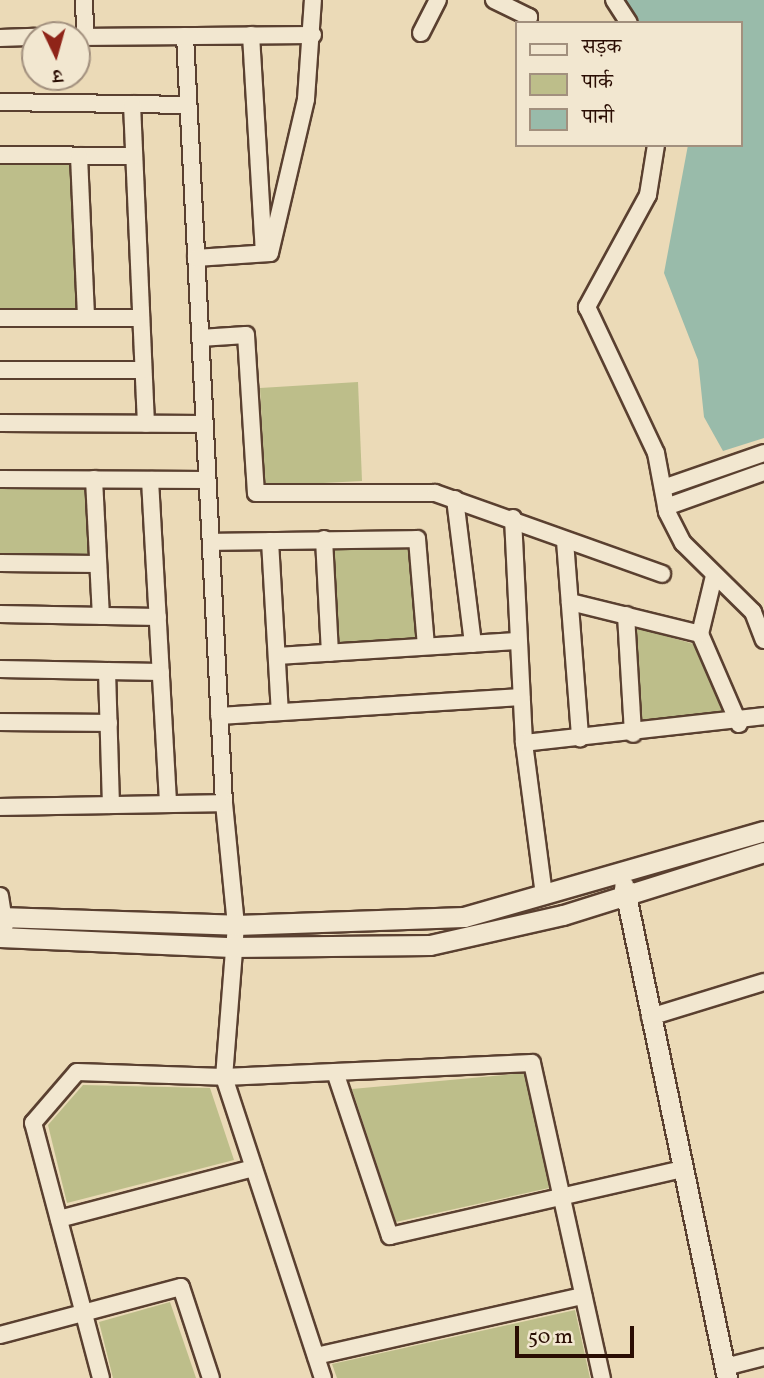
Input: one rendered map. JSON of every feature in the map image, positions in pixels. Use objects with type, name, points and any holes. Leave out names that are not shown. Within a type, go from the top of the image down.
[{"type":"street","points":[[82,21],[84,0]]},
{"type":"street","points":[[196,258],[270,253],[306,99],[313,35],[313,0]]},
{"type":"street","points":[[421,33],[438,0]]},
{"type":"street","points":[[494,0],[528,20],[534,0]]},
{"type":"street","points":[[614,0],[628,21]]},
{"type":"street","points":[[251,35],[264,253]]},
{"type":"street","points":[[91,37],[313,35]]},
{"type":"street","points":[[185,36],[219,716],[236,925],[232,947],[223,1077],[323,1378]]},
{"type":"street","points":[[0,38],[21,37]]},
{"type":"street","points":[[0,102],[188,105]]},
{"type":"street","points":[[132,104],[146,424]]},
{"type":"street","points":[[656,147],[648,195],[587,307],[656,453],[666,507],[683,543],[714,576],[758,609],[764,640]]},
{"type":"street","points":[[0,155],[134,156]]},
{"type":"street","points":[[79,156],[86,318]]},
{"type":"street","points":[[0,318],[141,318]]},
{"type":"street","points":[[200,338],[246,335],[256,493],[359,490],[455,499],[513,518],[565,541],[662,575]]},
{"type":"street","points":[[0,370],[144,370]]},
{"type":"street","points":[[0,423],[205,424]]},
{"type":"street","points":[[663,488],[764,453]]},
{"type":"street","points":[[666,507],[764,472]]},
{"type":"street","points":[[0,479],[207,480]]},
{"type":"street","points":[[94,479],[101,616]]},
{"type":"street","points":[[150,480],[168,804]]},
{"type":"street","points":[[455,499],[473,644]]},
{"type":"street","points":[[513,518],[524,743],[544,895]]},
{"type":"street","points":[[211,542],[324,539],[422,543],[426,646]]},
{"type":"street","points":[[324,539],[330,653]]},
{"type":"street","points":[[270,541],[280,712]]},
{"type":"street","points":[[565,541],[580,738]]},
{"type":"street","points":[[0,563],[98,564]]},
{"type":"street","points":[[714,576],[700,634],[739,724]]},
{"type":"street","points":[[569,602],[700,634]]},
{"type":"street","points":[[0,614],[158,617]]},
{"type":"street","points":[[625,615],[634,734]]},
{"type":"street","points":[[277,656],[517,641]]},
{"type":"street","points":[[0,669],[161,672]]},
{"type":"street","points":[[107,671],[111,805]]},
{"type":"street","points":[[219,716],[521,697]]},
{"type":"street","points":[[524,743],[739,724],[764,716]]},
{"type":"street","points":[[0,722],[109,723]]},
{"type":"street","points":[[0,807],[224,803]]},
{"type":"street","points":[[3,917],[236,925],[464,917],[621,875],[764,831]]},
{"type":"street","points":[[0,897],[3,917],[1,940],[232,947],[430,945],[628,896],[764,852]]},
{"type":"street","points":[[621,875],[628,896],[681,1169],[726,1372],[764,1357]]},
{"type":"street","points":[[650,1017],[764,982]]},
{"type":"street","points":[[101,1378],[33,1123],[77,1072],[223,1077],[532,1063],[602,1378]]},
{"type":"street","points":[[335,1072],[390,1236],[681,1169]]},
{"type":"street","points":[[59,1219],[254,1168]]},
{"type":"street","points":[[0,1335],[181,1287],[211,1378]]},
{"type":"street","points":[[316,1356],[583,1296]]},
{"type":"green space","points":[[0,163],[74,163],[79,310],[0,311]]},
{"type":"green space","points":[[358,382],[362,481],[265,486],[260,388]]},
{"type":"green space","points":[[0,485],[91,486],[93,560],[0,559]]},
{"type":"green space","points":[[414,543],[420,641],[337,645],[332,544]]},
{"type":"green space","points":[[631,626],[697,645],[728,719],[640,726]]},
{"type":"green space","points":[[525,1073],[549,1188],[396,1222],[352,1089]]},
{"type":"green space","points":[[83,1085],[210,1088],[234,1160],[67,1203],[48,1125]]},
{"type":"green space","points":[[170,1302],[196,1378],[113,1378],[99,1322]]},
{"type":"green space","points":[[575,1310],[590,1378],[337,1378],[332,1364]]},
{"type":"water","points":[[616,0],[764,0],[764,438],[723,451],[704,417],[698,360],[664,273],[688,147],[743,147],[743,21],[629,21]]}]
